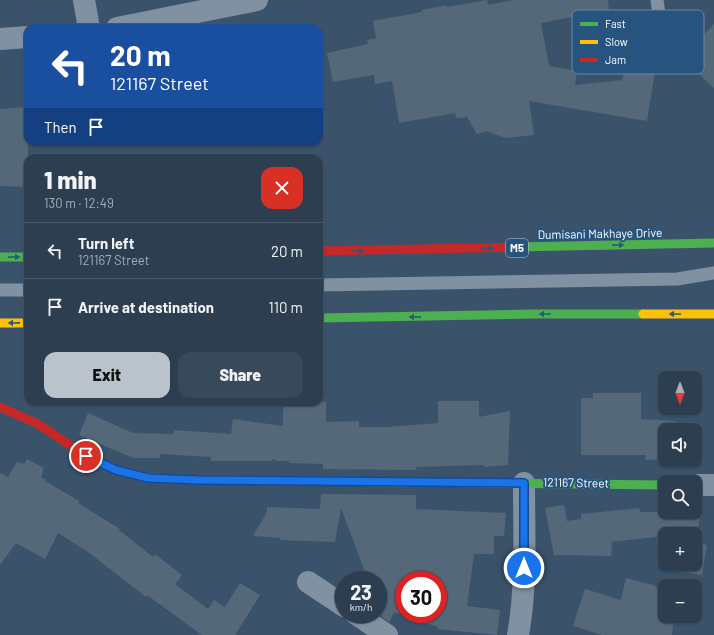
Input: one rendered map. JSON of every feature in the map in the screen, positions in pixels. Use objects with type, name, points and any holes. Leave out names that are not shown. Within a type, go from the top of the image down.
[{"type":"main road","name":"Dumisani Makhaye Drive","points":[[323,251],[714,243]]},
{"type":"main road","points":[[0,257],[24,256]]},
{"type":"main road","points":[[323,318],[530,314],[714,314]]},
{"type":"main road","points":[[0,323],[24,323]]},
{"type":"main road","name":"121167 Street","points":[[0,407],[38,424],[86,456],[116,470],[148,478],[198,480],[658,484]]},
{"type":"street","points":[[84,0],[88,24]]},
{"type":"street","points":[[137,24],[257,0]]},
{"type":"street","points":[[0,39],[24,37]]},
{"type":"street","points":[[518,635],[522,614],[524,583],[524,483]]},
{"type":"street","points":[[702,485],[714,485]]},
{"type":"street","points":[[308,582],[335,600]]},
{"type":"street","points":[[369,623],[387,635]]},
{"type":"lane","points":[[658,0],[659,10]]},
{"type":"lane","points":[[323,285],[677,278],[714,273]]},
{"type":"lane","points":[[677,278],[714,283]]},
{"type":"lane","points":[[0,290],[24,290]]},
{"type":"building","points":[[487,0],[488,5],[513,0],[608,0],[609,10],[572,10],[572,17],[541,23],[549,66],[572,70],[572,74],[577,74],[575,85],[622,80],[623,74],[655,74],[647,121],[529,101],[534,135],[505,138],[487,131],[477,134],[467,117],[456,118],[455,113],[399,123],[392,81],[375,84],[374,75],[333,82],[327,53],[368,44],[367,40],[376,38],[373,21],[422,12],[422,10],[446,5],[447,7]]},
{"type":"building","points":[[714,24],[714,88],[699,74],[704,74],[704,35]]},
{"type":"building","points":[[24,107],[24,146],[28,146],[28,154],[24,154],[24,187],[0,186],[0,109]]},
{"type":"building","points":[[593,393],[641,393],[641,419],[675,421],[675,423],[658,423],[658,459],[645,460],[646,455],[581,455],[581,398],[593,398]]},
{"type":"building","points":[[438,401],[479,401],[479,417],[510,411],[508,465],[484,467],[483,465],[416,467],[416,470],[323,469],[323,464],[289,463],[289,461],[277,461],[273,459],[271,461],[211,461],[211,457],[160,454],[160,458],[133,458],[79,435],[88,413],[133,433],[173,434],[174,430],[231,434],[233,419],[283,426],[283,406],[323,406],[323,402],[326,402],[326,422],[359,421],[359,427],[388,427],[438,423]]},
{"type":"building","points":[[27,459],[44,468],[41,477],[46,480],[45,481],[79,501],[78,503],[120,529],[119,530],[153,557],[155,554],[182,575],[175,584],[208,609],[214,600],[225,607],[240,583],[260,595],[235,635],[202,635],[147,595],[146,597],[88,552],[58,533],[45,559],[16,543],[0,565],[0,473],[8,477],[17,462],[24,464]]},
{"type":"building","points":[[321,494],[416,495],[416,509],[506,513],[504,536],[494,536],[494,554],[474,554],[467,606],[500,610],[497,635],[438,629],[438,627],[426,623],[447,623],[447,571],[395,571],[395,612],[389,622],[387,621],[387,571],[365,571],[341,508],[335,542],[280,540],[280,538],[253,536],[267,512],[267,507],[320,509]]},
{"type":"building","points":[[564,505],[567,521],[581,519],[581,514],[639,508],[640,512],[658,512],[658,519],[699,519],[698,527],[658,527],[658,537],[612,542],[611,556],[554,555],[545,508]]},
{"type":"building","points":[[702,544],[707,545],[702,575],[677,571],[702,571]]},
{"type":"building","points":[[626,578],[653,585],[658,588],[658,623],[673,623],[672,635],[602,635],[573,626],[585,589],[621,600]]},
{"type":"traffic: fast","points":[[517,247],[714,243]]},
{"type":"traffic: fast","points":[[0,257],[24,257]]},
{"type":"traffic: fast","points":[[323,318],[530,314],[643,314]]},
{"type":"traffic: fast","points":[[410,482],[658,485]]},
{"type":"traffic: slow","points":[[643,314],[714,314]]},
{"type":"traffic: slow","points":[[0,323],[24,323]]},
{"type":"traffic: slow","points":[[148,478],[198,480],[410,482]]},
{"type":"traffic: jam","points":[[323,251],[517,247]]},
{"type":"traffic: jam","points":[[0,407],[38,424],[86,456],[116,470],[148,478]]},
{"type":"route","points":[[86,456],[116,470],[148,478],[392,483],[524,483],[524,568]]}]
